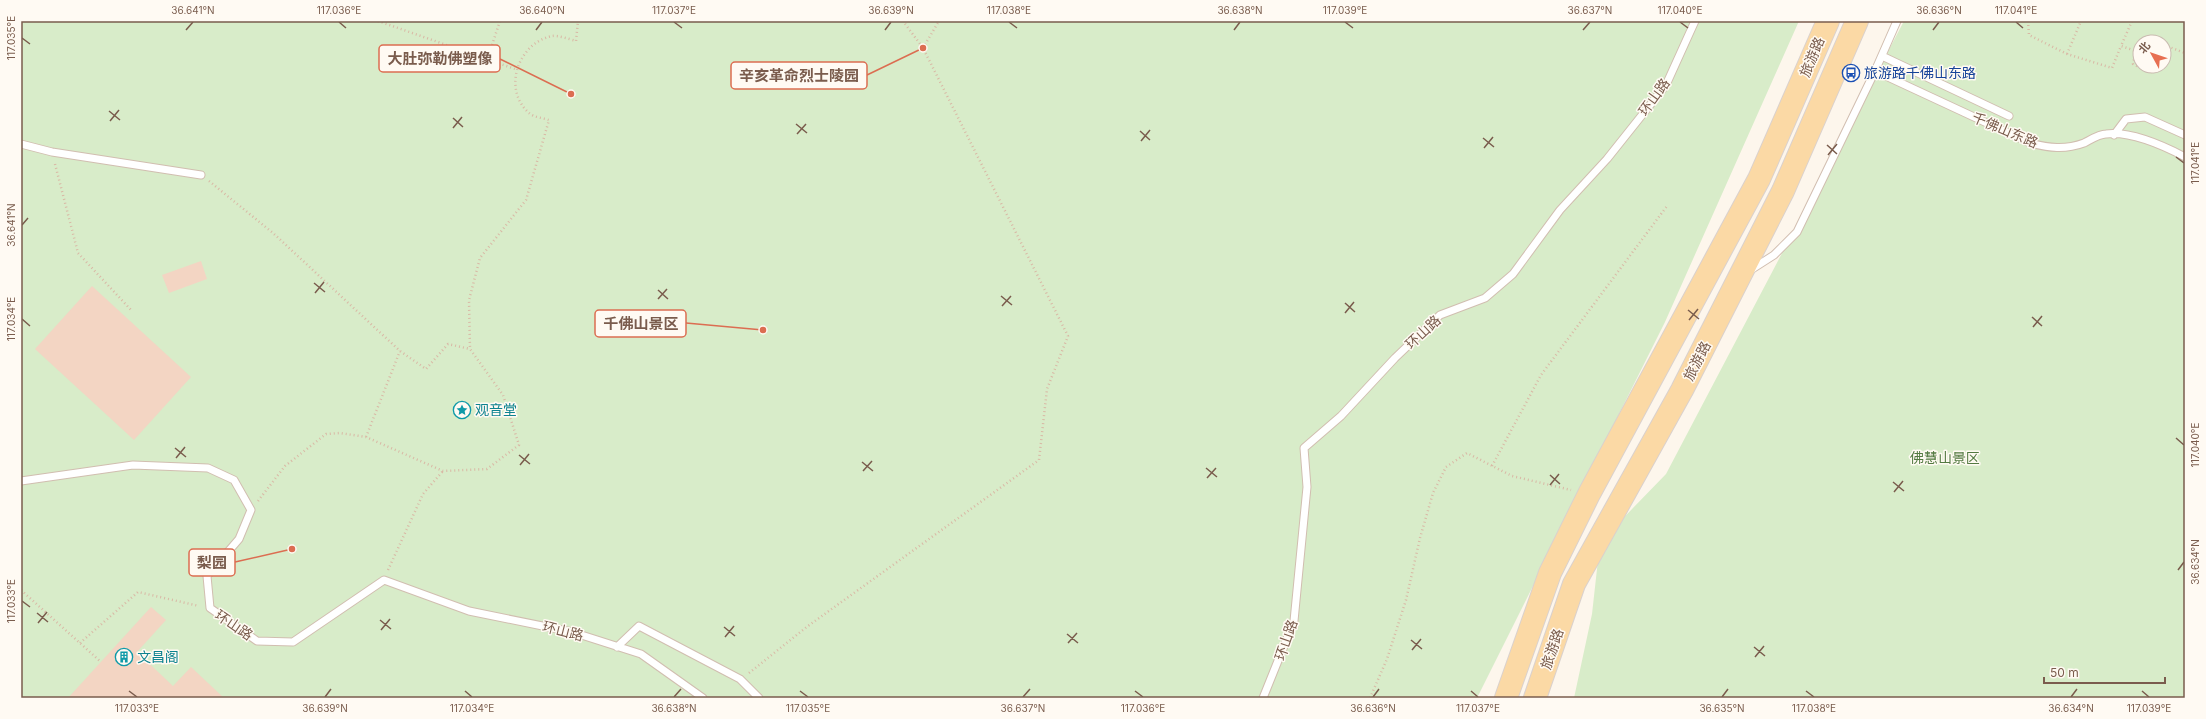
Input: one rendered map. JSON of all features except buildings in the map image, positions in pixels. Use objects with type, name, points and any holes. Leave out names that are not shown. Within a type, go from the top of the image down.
[{"type":"main road","name":"旅游路","points":[[1506,698],[1550,573],[1589,494],[1759,179],[1828,21]]},
{"type":"main road","name":"旅游路","points":[[1535,698],[1574,584],[1682,390],[1783,191],[1857,21]]},
{"type":"lane","name":"环山路","points":[[1263,698],[1294,621],[1307,487],[1304,448],[1341,416],[1395,358],[1440,314],[1484,298],[1513,274],[1560,210],[1607,159],[1666,85],[1694,21]]},
{"type":"lane","points":[[1739,278],[1774,255],[1797,232],[1875,71],[1897,21]]},
{"type":"lane","points":[[1882,56],[2009,116]]},
{"type":"lane","name":"千佛山东路","points":[[1875,71],[2030,143],[2052,149],[2078,145],[2106,134],[2160,144],[2185,157]]},
{"type":"lane","points":[[2114,135],[2126,119],[2145,117],[2185,135]]},
{"type":"lane","points":[[21,144],[52,152],[201,175]]},
{"type":"lane","points":[[21,481],[132,465],[208,468],[234,480],[251,510]]},
{"type":"lane","name":"环山路","points":[[251,510],[239,539],[208,576],[210,608],[257,640],[293,642],[384,580],[469,612],[572,632],[641,654],[703,698]]},
{"type":"lane","points":[[617,647],[639,626],[740,680],[759,698]]},
{"type":"path","points":[[378,21],[516,69]]},
{"type":"path","points":[[487,60],[500,21]]},
{"type":"path","points":[[251,510],[285,466],[326,434],[340,433],[366,437],[443,471],[487,469],[519,445],[503,395],[470,349],[469,300],[480,258],[526,200],[549,120],[529,113],[516,94],[516,69],[528,48],[552,36],[576,41],[578,21]]},
{"type":"path","points":[[740,680],[808,626],[1039,460],[1048,389],[1068,336],[923,48],[903,21]]},
{"type":"path","points":[[923,48],[939,21]]},
{"type":"path","points":[[2028,21],[2029,34],[2067,54],[2112,68],[2132,21]]},
{"type":"path","points":[[2067,54],[2080,21]]},
{"type":"path","points":[[2121,46],[2132,50]]},
{"type":"path","points":[[2172,48],[2185,53]]},
{"type":"path","points":[[52,152],[78,253],[132,311]]},
{"type":"path","points":[[201,175],[273,232],[400,351],[426,369],[448,344],[470,349]]},
{"type":"path","points":[[1492,466],[1541,375],[1667,206]]},
{"type":"path","points":[[366,437],[400,351]]},
{"type":"path","points":[[1370,698],[1387,659],[1406,600],[1420,538],[1431,501],[1446,468],[1467,453],[1512,476],[1589,494]]},
{"type":"path","points":[[384,580],[423,494],[443,471]]},
{"type":"path","points":[[21,590],[101,662]]},
{"type":"path","points":[[80,643],[138,592],[210,608]]},
{"type":"green space","points":[[21,21],[1799,21],[1665,322],[1477,698],[21,698]]},
{"type":"green space","name":"佛慧山景区","points":[[1904,21],[2185,21],[2185,698],[1574,698],[1592,614],[1600,542],[1666,474]]},
{"type":"place","name":"辛亥革命烈士陵园","points":[[923,48]]},
{"type":"place","name":"旅游路千佛山东路","points":[[1851,73]]},
{"type":"place","name":"大肚弥勒佛塑像","points":[[571,94]]},
{"type":"place","name":"千佛山景区","points":[[763,330]]},
{"type":"place","name":"观音堂","points":[[462,410]]},
{"type":"place","name":"梨园","points":[[292,549]]},
{"type":"place","name":"文昌阁","points":[[124,657]]}]
